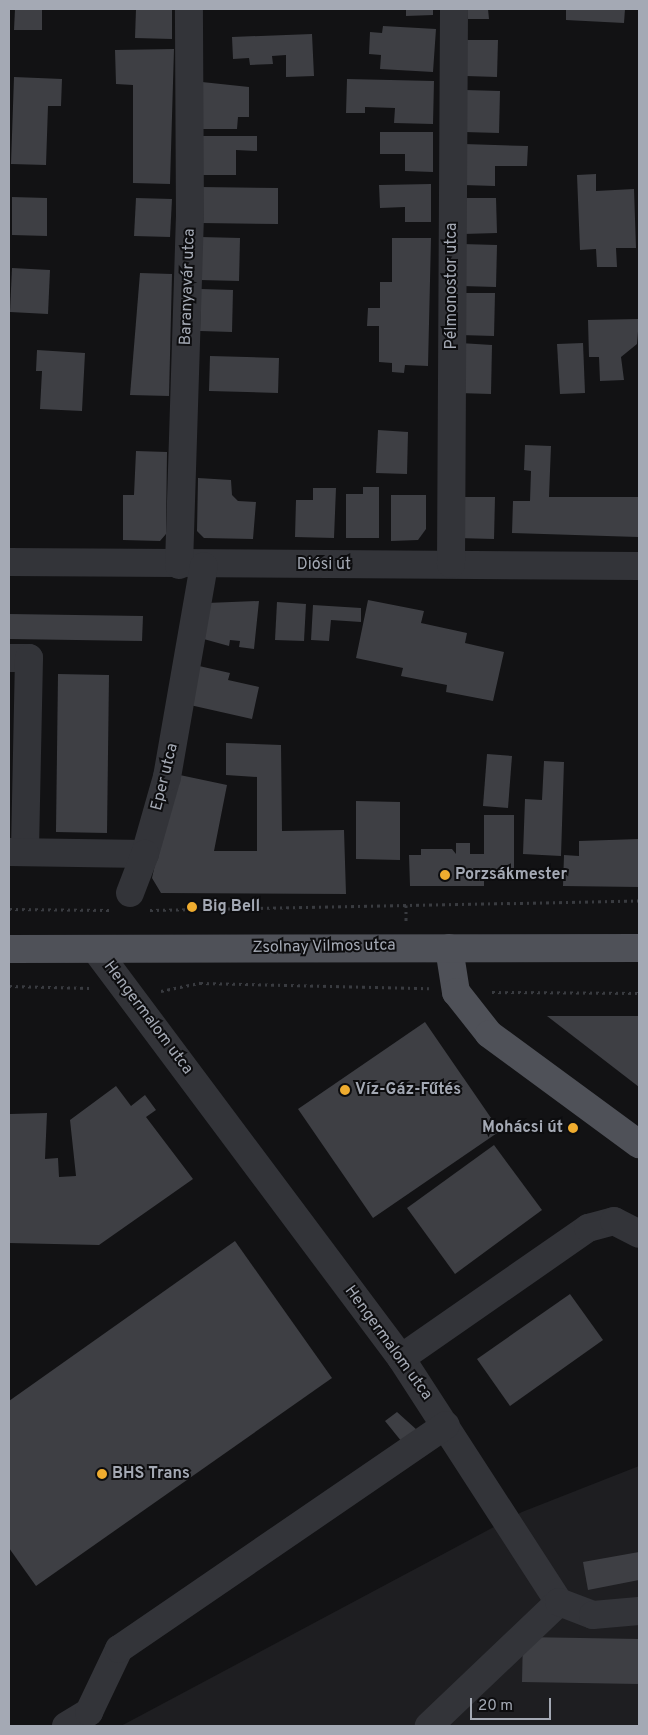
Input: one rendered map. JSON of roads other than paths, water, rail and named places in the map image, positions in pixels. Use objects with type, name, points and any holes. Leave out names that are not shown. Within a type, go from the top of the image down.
[{"type":"main road","points":[[449,948],[456,992],[489,1034],[639,1144]]},
{"type":"main road","name":"Zsolnay Vilmos utca","points":[[9,949],[639,948]]},
{"type":"street","name":"Baranyavár utca","points":[[189,9],[191,565]]},
{"type":"street","name":"Pélmonostor utca","points":[[451,564],[454,9]]},
{"type":"street","name":"Diósi út","points":[[9,562],[191,565],[451,564],[639,566]]},
{"type":"street","name":"Eper utca","points":[[132,904],[144,854],[167,777],[191,565]]},
{"type":"street","points":[[9,658],[29,658],[17,851],[144,854]]},
{"type":"street","name":"Hengermalom utca","points":[[96,950],[128,989],[400,1358],[446,1425],[559,1602]]},
{"type":"street","points":[[400,1358],[588,1228],[614,1221],[639,1234]]},
{"type":"street","points":[[66,1726],[89,1712],[119,1649],[446,1425]]},
{"type":"street","points":[[429,1726],[559,1602],[593,1615],[639,1611]]},
{"type":"place","name":"Porzsákmester","points":[[445,875]]},
{"type":"place","name":"Big Bell","points":[[192,907]]},
{"type":"place","name":"Víz-Gáz-Fűtés","points":[[345,1090]]},
{"type":"place","name":"Mohácsi út","points":[[573,1128]]},
{"type":"place","name":"BHS Trans","points":[[102,1474]]}]
